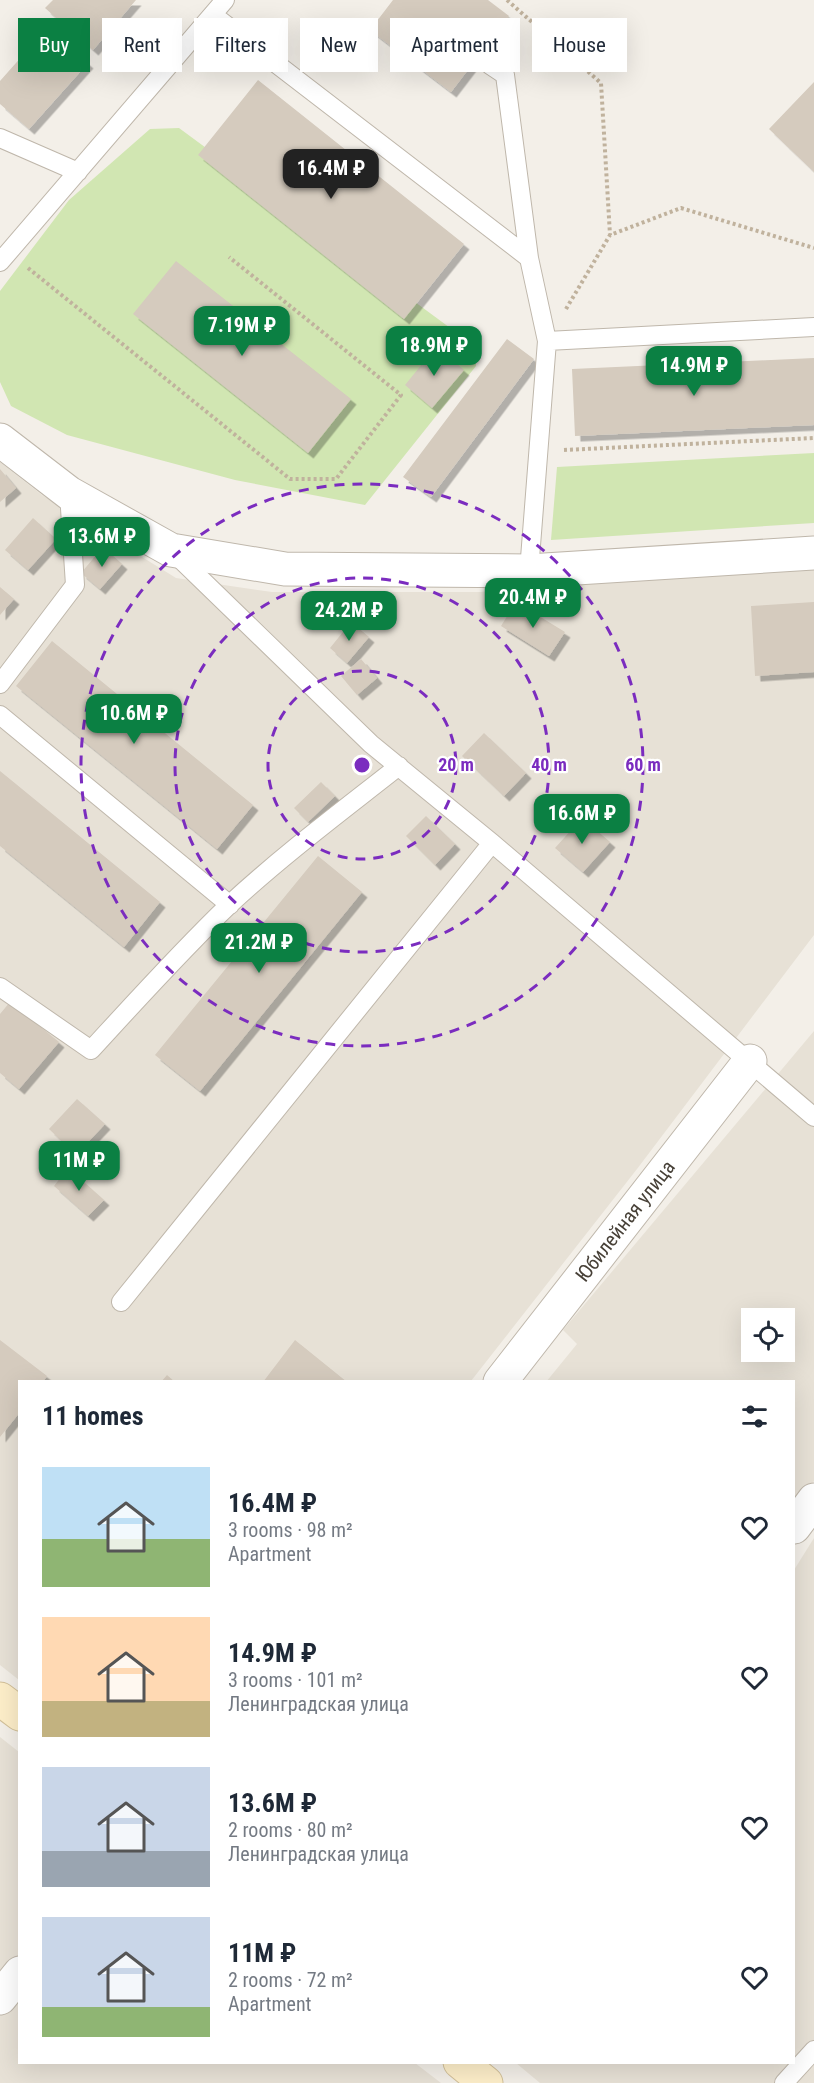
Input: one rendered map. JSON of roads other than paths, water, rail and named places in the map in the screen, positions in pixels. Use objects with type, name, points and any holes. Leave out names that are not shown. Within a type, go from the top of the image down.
[{"type":"street","points":[[0,440],[69,493],[171,550],[285,569],[529,571],[814,553]]},
{"type":"street","name":"Юбилейная улица","points":[[502,1380],[750,1061]]},
{"type":"street","points":[[795,1526],[814,1500]]},
{"type":"street","points":[[0,1699],[18,1712]]},
{"type":"street","points":[[0,1998],[18,1976]]},
{"type":"street","points":[[462,2064],[486,2083]]},
{"type":"lane","points":[[3,253],[24,234],[225,0]]},
{"type":"lane","points":[[213,15],[529,258]]},
{"type":"lane","points":[[500,72],[505,75],[529,258],[547,341],[529,571]]},
{"type":"lane","points":[[0,138],[78,172]]},
{"type":"lane","points":[[547,341],[814,327]]},
{"type":"lane","points":[[0,684],[75,585],[69,493]]},
{"type":"lane","points":[[171,550],[371,744],[492,843],[814,1117]]},
{"type":"lane","points":[[0,715],[230,905]]},
{"type":"lane","points":[[0,987],[90,1050],[158,976],[230,905],[291,851],[399,766]]},
{"type":"lane","points":[[122,1302],[492,843]]},
{"type":"lane","points":[[784,2083],[814,2050]]}]
